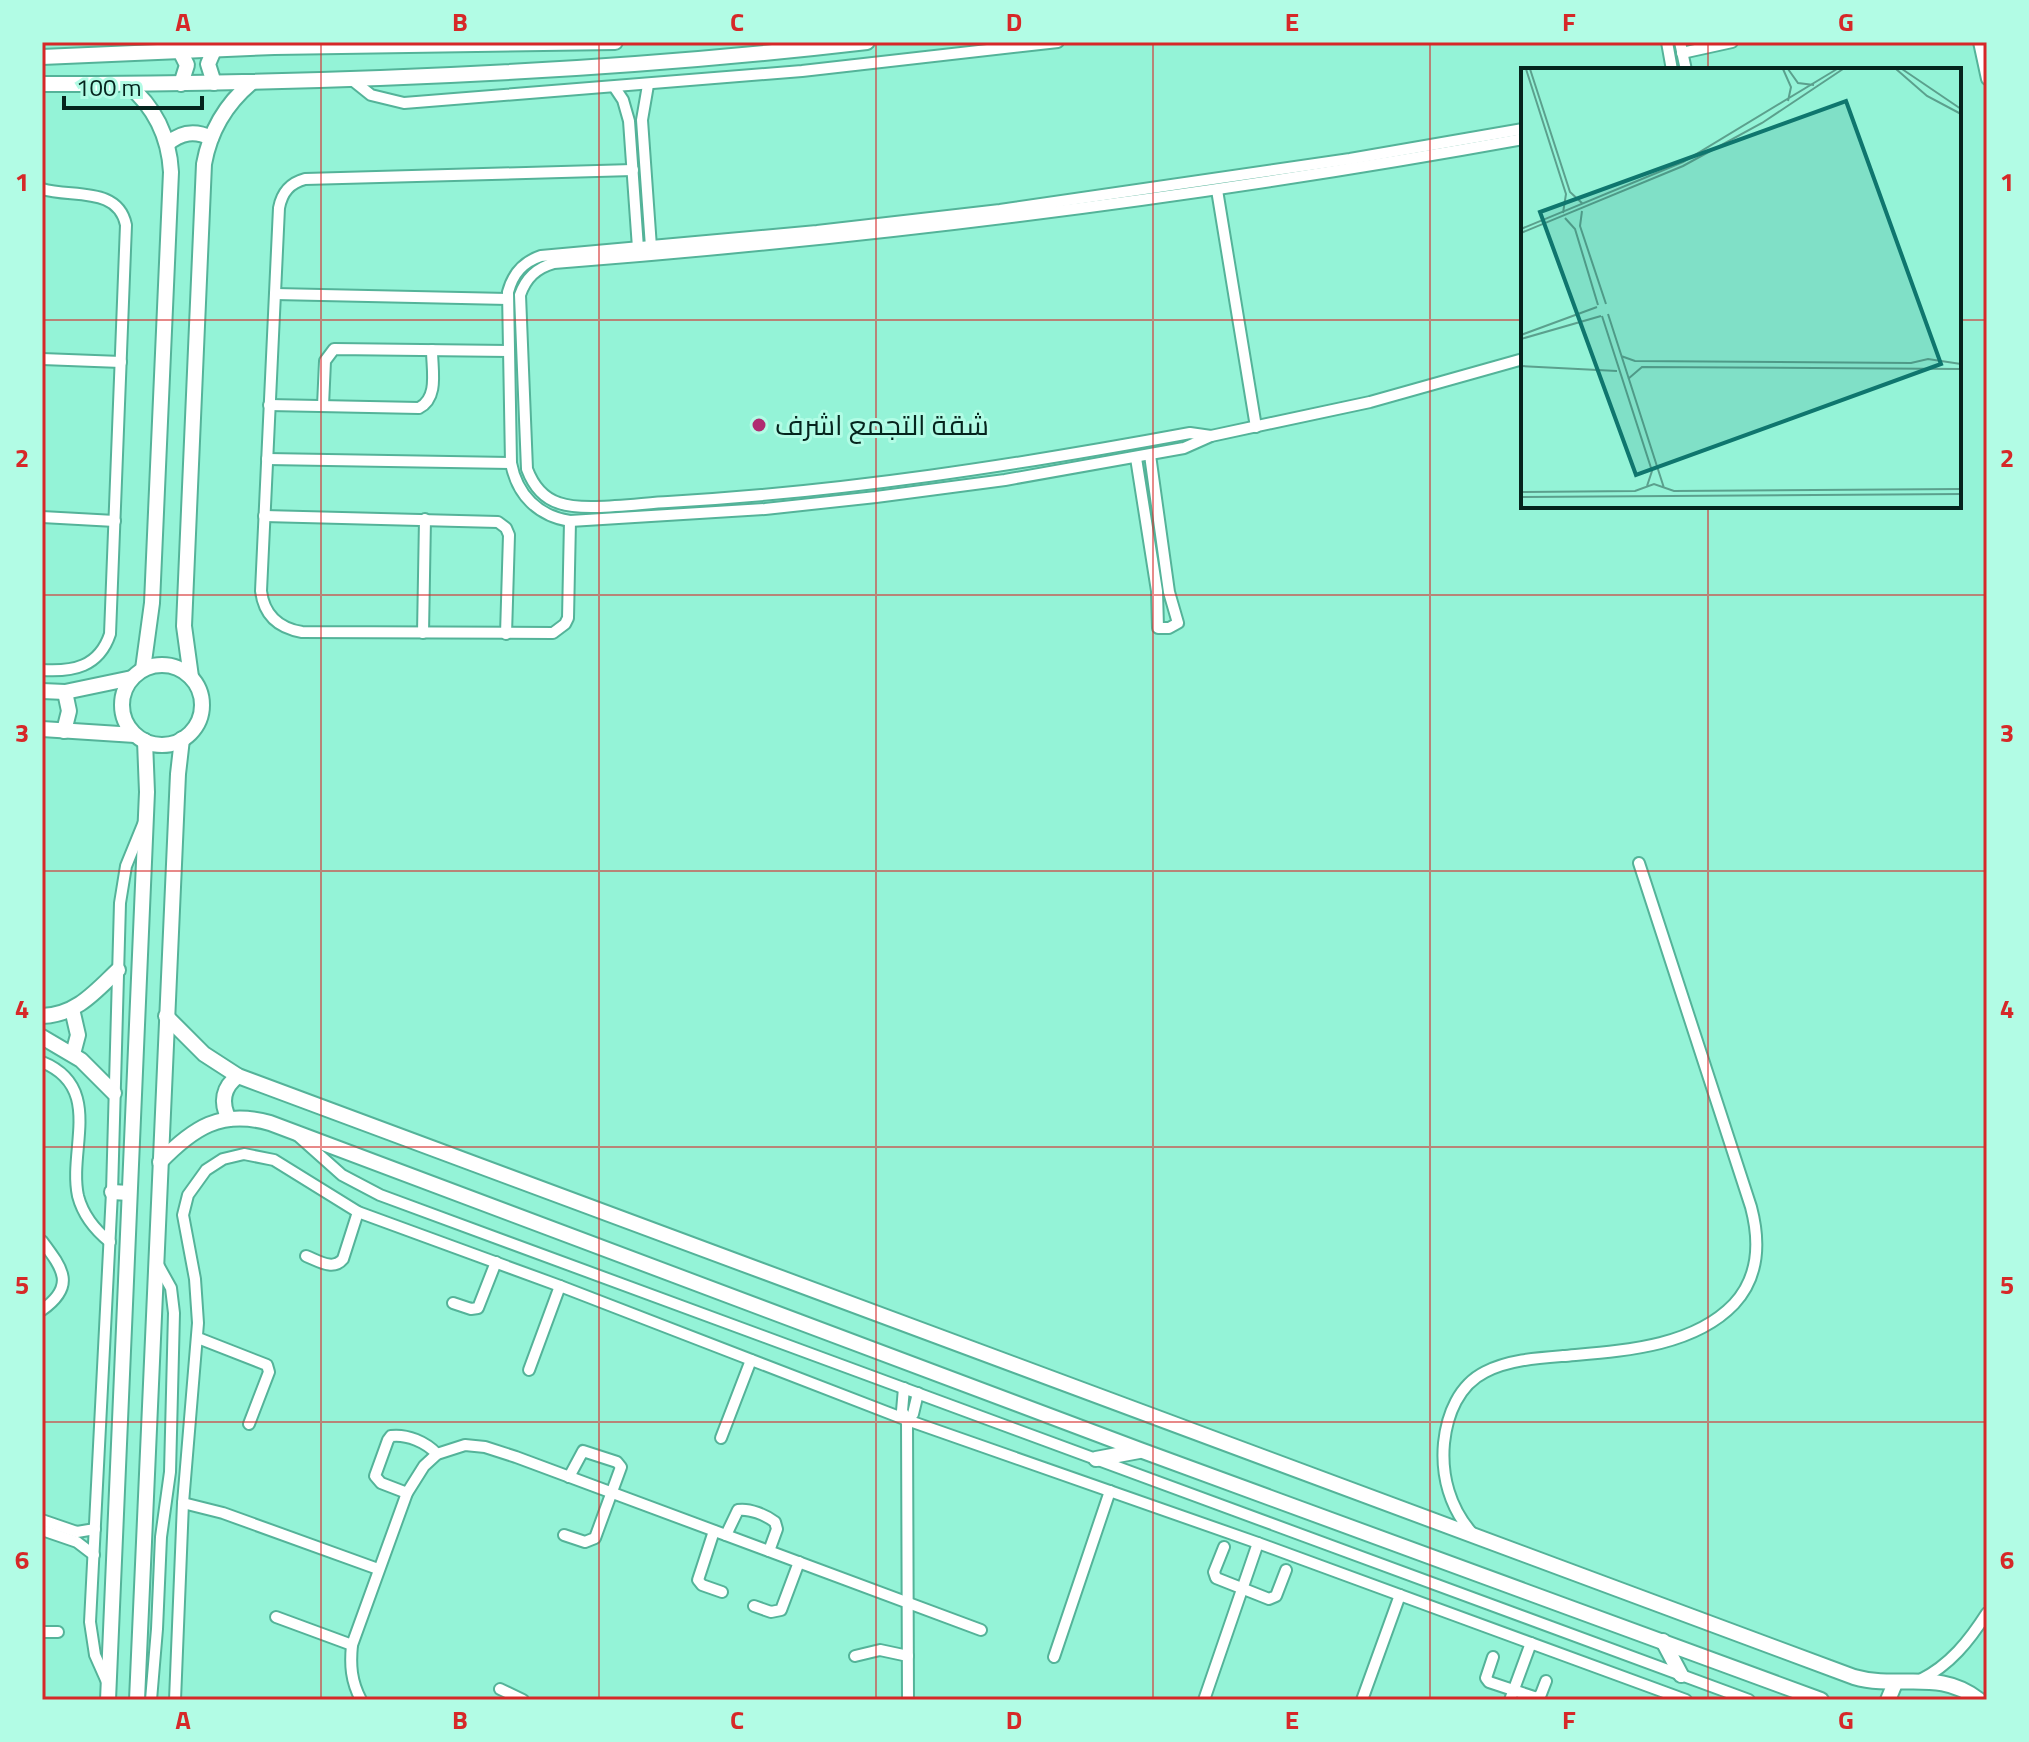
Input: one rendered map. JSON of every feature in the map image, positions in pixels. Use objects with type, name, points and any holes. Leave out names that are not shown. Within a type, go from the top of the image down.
[{"type":"street","points":[[130,54],[141,42]]},
{"type":"street","points":[[42,57],[272,45],[615,42]]},
{"type":"street","points":[[42,84],[351,79],[620,65],[867,42]]},
{"type":"street","points":[[351,79],[379,99],[404,103],[648,85],[1058,42]]},
{"type":"street","points":[[1667,42],[1672,68]]},
{"type":"street","points":[[1686,68],[1681,47],[1732,42]]},
{"type":"street","points":[[1983,42],[1987,79]]},
{"type":"street","points":[[214,50],[208,64],[214,83]]},
{"type":"street","points":[[180,51],[187,65],[181,84]]},
{"type":"street","points":[[191,677],[185,639],[185,613],[203,173],[211,138],[224,112],[251,83]]},
{"type":"street","points":[[108,1700],[147,775],[140,738],[126,724],[122,696],[137,673],[149,630],[171,172],[167,144],[155,115],[127,84]]},
{"type":"street","points":[[648,85],[642,113],[651,247]]},
{"type":"street","points":[[615,88],[628,114],[636,251]]},
{"type":"street","points":[[628,114],[642,113]]},
{"type":"street","points":[[1124,199],[1217,190],[1521,129]]},
{"type":"street","points":[[167,144],[188,133],[211,138]]},
{"type":"street","points":[[1521,139],[818,241],[534,258],[517,272],[510,284],[508,299],[511,463],[527,499],[542,512],[570,521],[765,509],[876,497],[1136,458],[1191,447],[1211,436],[1370,402],[1521,360]]},
{"type":"street","points":[[632,150],[644,148]]},
{"type":"street","points":[[570,521],[569,610],[565,624],[553,633],[302,632],[277,623],[265,609],[261,591],[279,208],[284,192],[297,181],[305,179],[633,170]]},
{"type":"street","points":[[42,189],[68,195],[103,197],[117,205],[126,225],[111,627],[104,647],[89,663],[75,669],[42,670]]},
{"type":"street","points":[[1217,190],[1256,427]]},
{"type":"street","points":[[1001,215],[651,247],[547,265],[525,282],[520,302],[526,461],[530,477],[545,496],[559,503],[575,506],[628,504],[874,484],[1068,456],[1190,433],[1211,436]]},
{"type":"street","points":[[275,294],[508,299]]},
{"type":"street","points":[[323,406],[325,361],[334,349],[509,351]]},
{"type":"street","points":[[269,405],[423,406],[430,400],[433,391],[432,350]]},
{"type":"street","points":[[42,359],[121,362]]},
{"type":"street","points":[[1136,458],[1157,591],[1158,628],[1169,628],[1178,623],[1169,592],[1150,455]]},
{"type":"street","points":[[1068,456],[1071,470]]},
{"type":"street","points":[[267,459],[511,463]]},
{"type":"street","points":[[874,484],[876,497]]},
{"type":"street","points":[[628,504],[628,517]]},
{"type":"street","points":[[264,516],[495,521],[506,528],[509,538],[506,634]]},
{"type":"street","points":[[42,517],[115,521]]},
{"type":"street","points":[[423,633],[425,519]]},
{"type":"street","points":[[42,691],[65,692],[137,673],[155,665],[168,665],[181,669],[191,677],[201,694],[202,707],[196,726],[182,739],[164,745],[140,738],[42,729]]},
{"type":"street","points":[[64,731],[69,711],[65,692]]},
{"type":"street","points":[[137,1700],[166,1016],[182,739]]},
{"type":"street","points":[[109,1684],[95,1655],[91,1633],[110,1242],[118,970],[124,878],[134,842],[145,820]]},
{"type":"street","points":[[1473,1535],[1450,1497],[1443,1462],[1450,1413],[1471,1382],[1487,1371],[1518,1362],[1633,1348],[1685,1335],[1715,1320],[1730,1308],[1749,1284],[1755,1266],[1756,1236],[1751,1207],[1639,863]]},
{"type":"street","points":[[42,1016],[72,1009],[118,970]]},
{"type":"street","points":[[72,1009],[78,1035],[73,1054]]},
{"type":"street","points":[[166,1016],[204,1054],[238,1076],[1854,1677],[1895,1683],[1920,1680],[1947,1683],[1979,1700]]},
{"type":"street","points":[[42,1037],[73,1054],[114,1093]]},
{"type":"street","points":[[42,1062],[61,1072],[77,1096],[77,1193],[89,1220],[110,1242]]},
{"type":"street","points":[[229,1119],[223,1098],[230,1083],[238,1076]]},
{"type":"street","points":[[160,1162],[191,1133],[209,1124],[229,1119],[260,1120],[1140,1450],[1821,1700]]},
{"type":"street","points":[[295,1132],[342,1175],[380,1195],[1749,1700]]},
{"type":"street","points":[[175,1700],[183,1503],[198,1338],[197,1294],[183,1215],[188,1195],[206,1170],[233,1156],[264,1157],[283,1165],[358,1212],[907,1420],[1258,1543],[1531,1643],[1667,1697],[1686,1700]]},
{"type":"street","points":[[112,1192],[129,1193]]},
{"type":"street","points":[[306,1256],[332,1266],[338,1264],[343,1259],[358,1212]]},
{"type":"street","points":[[42,1241],[61,1267],[64,1278],[58,1297],[42,1310]]},
{"type":"street","points":[[151,1700],[161,1537],[170,1472],[174,1313],[169,1280],[155,1260]]},
{"type":"street","points":[[453,1303],[478,1308],[496,1262]]},
{"type":"street","points":[[529,1370],[560,1286]]},
{"type":"street","points":[[198,1338],[267,1365],[269,1372],[249,1424]]},
{"type":"street","points":[[721,1438],[751,1360]]},
{"type":"street","points":[[904,1388],[902,1411],[907,1420],[908,1700]]},
{"type":"street","points":[[907,1420],[913,1414],[918,1393]]},
{"type":"street","points":[[407,1493],[381,1483],[375,1476],[391,1436],[420,1442],[437,1454]]},
{"type":"street","points":[[361,1700],[354,1688],[350,1667],[352,1645],[407,1493],[424,1466],[437,1454],[465,1445],[485,1447],[569,1477],[981,1630]]},
{"type":"street","points":[[1096,1459],[1140,1450]]},
{"type":"street","points":[[564,1535],[585,1542],[592,1541],[621,1470],[619,1464],[588,1451],[581,1453],[569,1477]]},
{"type":"street","points":[[1054,1657],[1110,1491]]},
{"type":"street","points":[[183,1503],[223,1513],[378,1569]]},
{"type":"street","points":[[726,1535],[738,1510],[744,1509],[775,1522],[777,1529],[769,1551]]},
{"type":"street","points":[[42,1520],[77,1532],[95,1529]]},
{"type":"street","points":[[42,1530],[77,1542],[94,1555]]},
{"type":"street","points":[[714,1531],[698,1580],[702,1585],[722,1592]]},
{"type":"street","points":[[1204,1700],[1258,1543]]},
{"type":"street","points":[[1224,1547],[1215,1577],[1242,1589],[1272,1599],[1286,1570]]},
{"type":"street","points":[[754,1606],[774,1612],[781,1610],[799,1562]]},
{"type":"street","points":[[1362,1700],[1400,1595]]},
{"type":"street","points":[[1920,1680],[1936,1672],[1955,1655],[1987,1613]]},
{"type":"street","points":[[276,1617],[352,1645]]},
{"type":"street","points":[[42,1632],[58,1632]]},
{"type":"street","points":[[1663,1641],[1681,1675]]},
{"type":"street","points":[[1512,1695],[1531,1643]]},
{"type":"street","points":[[855,1656],[880,1650],[908,1656]]},
{"type":"street","points":[[1493,1657],[1486,1680],[1512,1695],[1537,1698],[1541,1696],[1546,1681]]},
{"type":"street","points":[[1888,1700],[1895,1683]]},
{"type":"street","points":[[500,1689],[523,1700]]},
{"type":"place","name":"شقة التجمع اشرف","points":[[759,425]]}]
